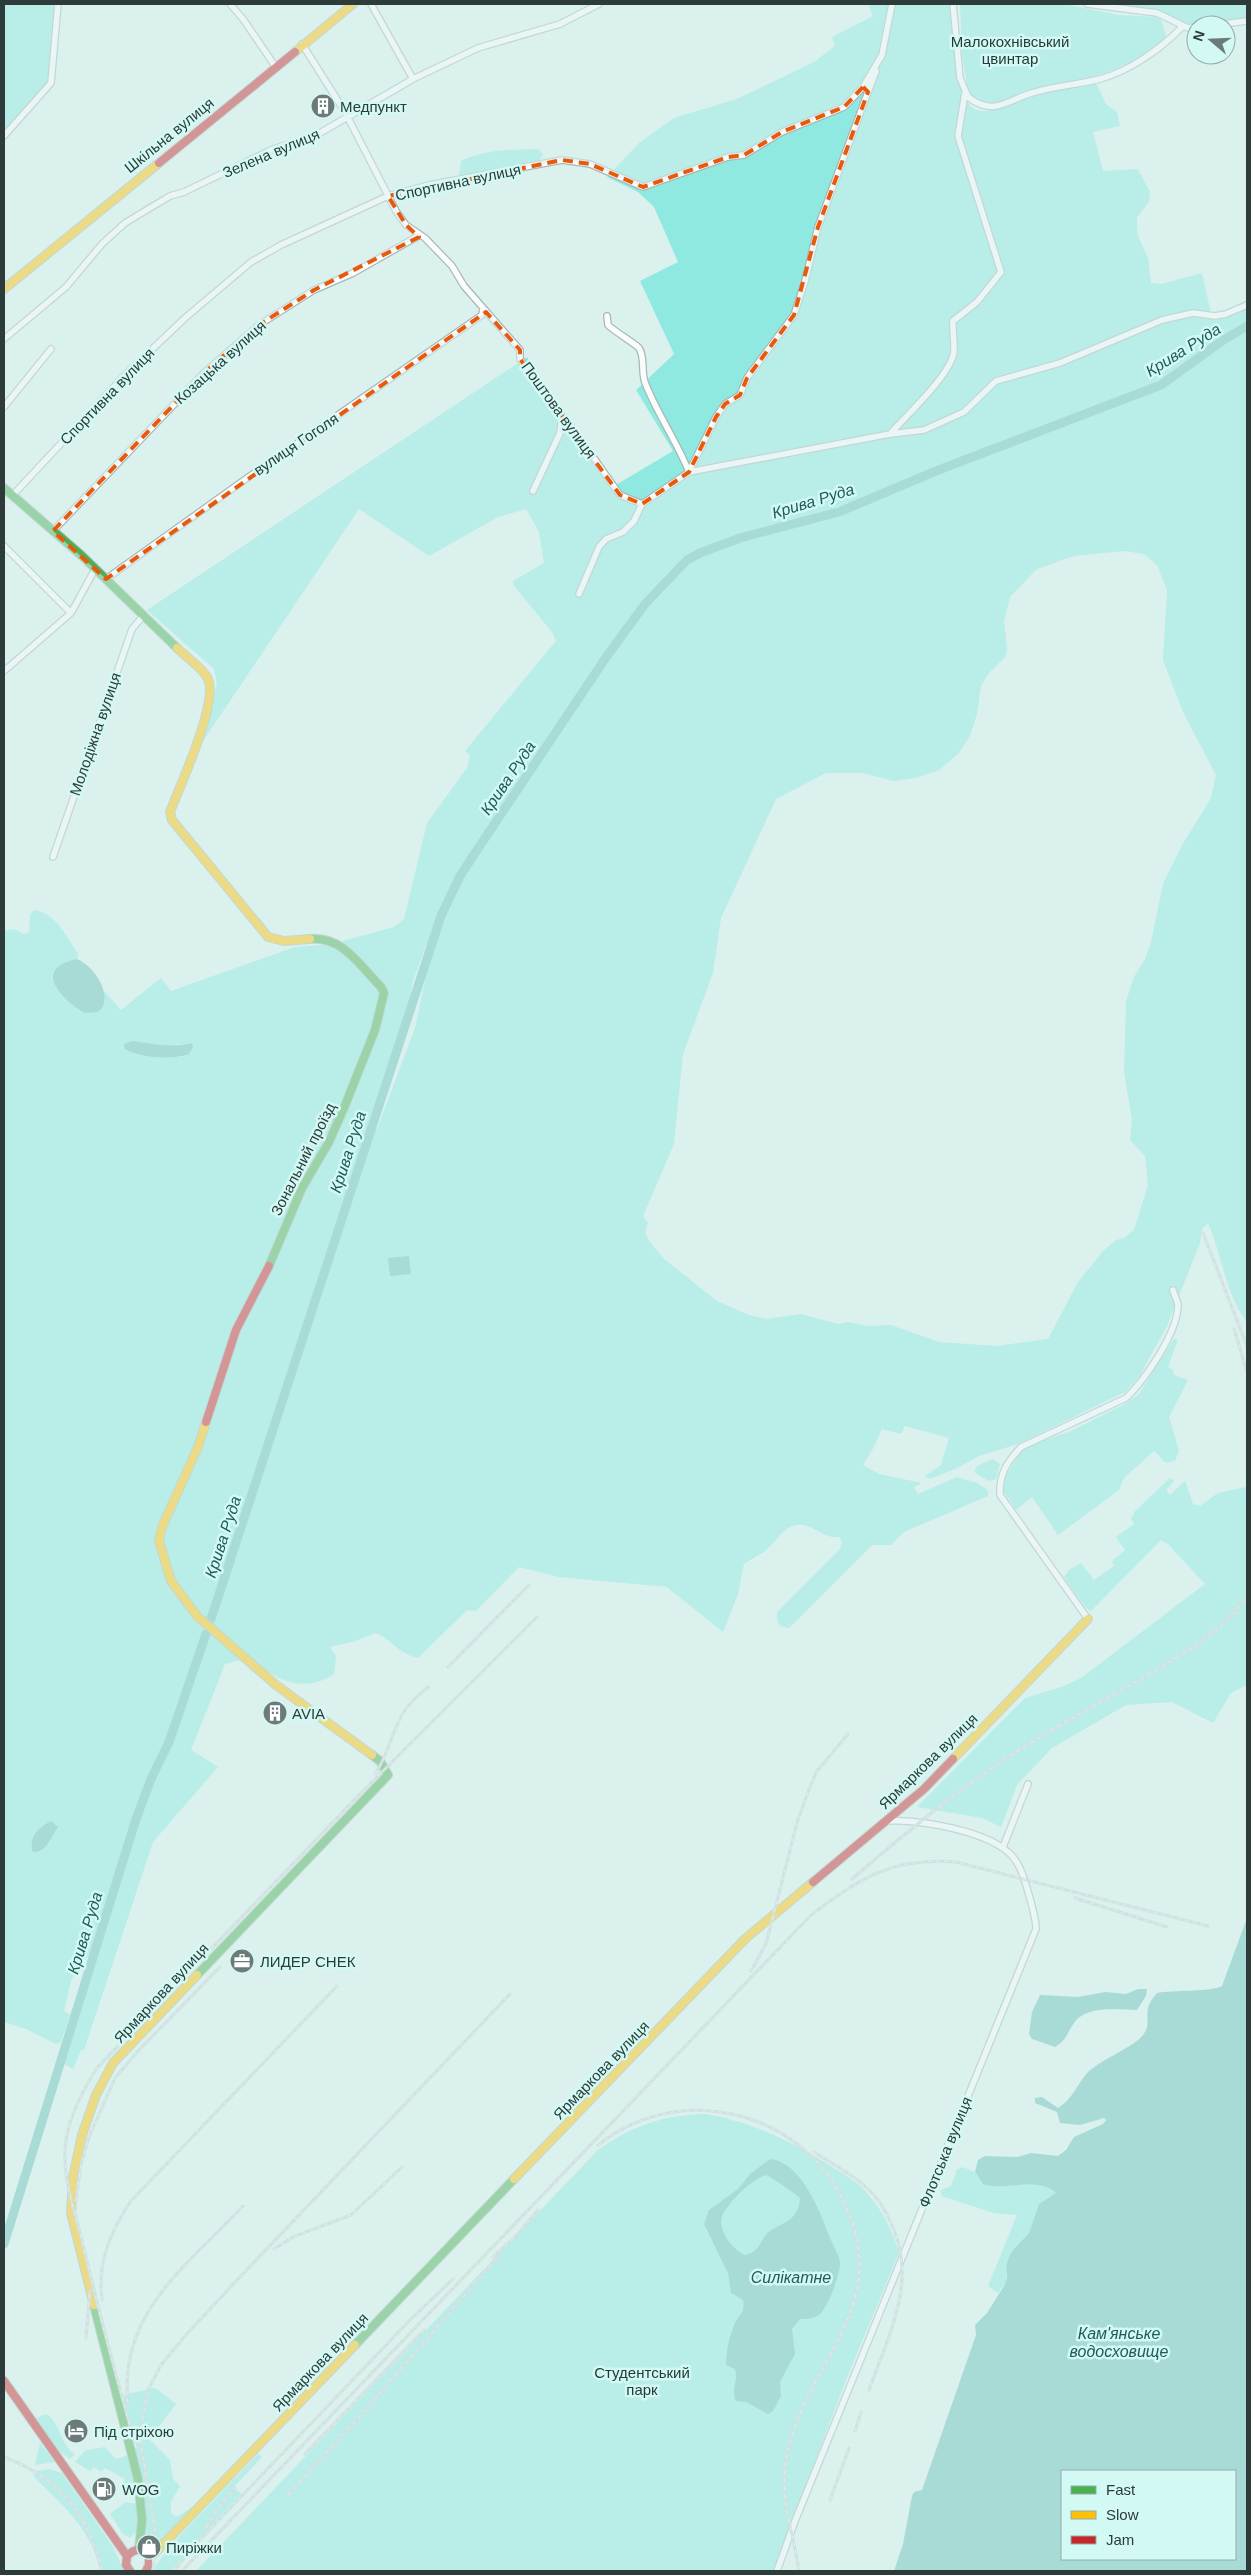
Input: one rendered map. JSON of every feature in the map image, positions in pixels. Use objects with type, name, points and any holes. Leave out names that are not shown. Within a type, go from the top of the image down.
[{"type":"street","points":[[4,136],[51,83],[58,4]]},
{"type":"street","points":[[230,4],[243,19],[275,66]]},
{"type":"street","name":"Шкільна вулиця","points":[[4,289],[353,4]]},
{"type":"street","points":[[371,4],[413,79]]},
{"type":"street","name":"Зелена вулиця","points":[[4,339],[66,287],[111,234],[130,219],[170,196],[184,192],[273,150],[300,142],[347,119],[413,79],[478,48],[560,24],[599,4]]},
{"type":"street","name":"Спортивна вулиця","points":[[12,496],[140,361],[185,318],[251,262],[281,245],[388,196],[428,185],[562,160],[590,164],[643,187],[728,156],[744,155],[782,132],[844,107],[864,87],[882,55],[892,4]]},
{"type":"street","points":[[953,4],[960,78],[965,92],[968,98],[976,103],[998,107],[1030,93],[1102,79],[1148,56],[1169,40],[1183,26]]},
{"type":"street","points":[[1087,4],[1157,13],[1186,27]]},
{"type":"street","name":"Поштова вулиця","points":[[302,44],[347,119],[388,196],[406,225],[420,235],[452,266],[464,286],[520,350],[520,360],[543,388],[562,419],[569,422],[620,495],[642,504]]},
{"type":"street","points":[[689,472],[716,417],[725,404],[740,395],[747,378],[794,315],[805,281],[818,226],[882,55]]},
{"type":"street","points":[[864,87],[868,92]]},
{"type":"street","points":[[890,434],[925,395],[954,355],[953,321],[977,302],[1001,272],[958,136],[965,92]]},
{"type":"street","name":"Козацька вулиця","points":[[53,531],[204,372],[259,325],[314,290],[353,273],[420,235]]},
{"type":"street","points":[[579,594],[599,547],[606,539],[623,532],[634,521],[642,504],[689,472],[890,434],[924,430],[964,412],[996,381],[1060,363],[1162,320],[1193,313],[1215,316],[1226,314],[1247,305]]},
{"type":"street","name":"вулиця Гоголя","points":[[106,579],[250,476],[482,315],[483,308]]},
{"type":"street","points":[[607,316],[608,325],[621,338],[638,345],[643,356],[642,373],[645,385],[680,449],[689,472]]},
{"type":"street","points":[[4,407],[51,349]]},
{"type":"street","points":[[533,491],[560,433],[562,419]]},
{"type":"street","points":[[4,488],[144,615]]},
{"type":"street","points":[[4,546],[71,613]]},
{"type":"street","points":[[4,671],[71,613],[95,569]]},
{"type":"street","name":"Зональний проїзд","points":[[144,615],[202,670],[210,682],[205,717],[170,817],[268,936],[284,942],[322,939],[333,941],[381,987],[384,993],[375,1030],[344,1108],[329,1142],[302,1188],[261,1283],[236,1330],[198,1447],[161,1532],[162,1556],[171,1582],[197,1616],[247,1662]]},
{"type":"street","name":"Молодіжна вулиця","points":[[53,857],[132,629],[144,615]]},
{"type":"street","points":[[1088,1619],[1000,1495],[999,1483],[1010,1459],[1021,1447],[1126,1398],[1139,1386],[1173,1326],[1178,1305],[1173,1290]]},
{"type":"street","name":"Ярмаркова вулиця","points":[[150,2558],[745,1939],[924,1789],[1088,1619]]},
{"type":"street","name":"Ярмаркова вулиця","points":[[139,2549],[142,2520],[138,2479],[71,2213],[72,2174],[89,2120],[100,2086],[113,2063],[386,1780],[388,1774],[380,1762],[247,1662]]},
{"type":"street","points":[[1003,1847],[1028,1784]]},
{"type":"street","name":"Флотська вулиця","points":[[777,2571],[907,2244],[1034,1936],[1036,1921],[1022,1872],[1012,1856],[1003,1847],[987,1839],[935,1826],[886,1821]]},
{"type":"street","points":[[4,2381],[127,2556]]},
{"type":"street","points":[[130,2571],[126,2565],[127,2556],[133,2550],[139,2549],[147,2553],[150,2558],[151,2564],[146,2571]]},
{"type":"highlighted area","points":[[863,87],[868,92],[818,227],[794,315],[747,378],[740,395],[725,404],[716,417],[689,472],[642,504],[620,495],[520,359],[520,350],[486,312],[106,579],[53,531],[205,372],[259,325],[314,290],[419,237],[406,225],[388,196],[562,160],[590,164],[643,187],[728,157],[744,155],[782,132],[844,107]]},
{"type":"green space","points":[[4,4],[57,4],[49,81],[4,133]]},
{"type":"green space","points":[[868,4],[957,4],[958,53],[963,89],[966,99],[972,107],[979,110],[999,108],[1036,93],[1050,90],[1093,82],[1097,85],[1106,104],[1117,112],[1120,126],[1093,132],[1103,171],[1138,169],[1150,192],[1149,202],[1137,217],[1137,225],[1138,236],[1148,258],[1151,283],[1161,284],[1202,273],[1212,318],[1222,318],[1247,304],[1247,1322],[1229,1287],[1208,1223],[1202,1229],[1200,1243],[1167,1326],[1139,1377],[1125,1392],[1018,1444],[979,1456],[955,1469],[930,1479],[925,1476],[941,1465],[949,1438],[905,1426],[901,1434],[882,1429],[863,1465],[879,1474],[922,1483],[914,1487],[918,1494],[957,1477],[977,1483],[988,1490],[988,1496],[904,1532],[891,1545],[872,1545],[789,1628],[780,1626],[777,1620],[777,1612],[840,1549],[842,1541],[839,1537],[826,1535],[807,1526],[800,1525],[788,1528],[783,1532],[764,1552],[744,1564],[738,1594],[723,1632],[667,1587],[559,1577],[519,1567],[476,1611],[467,1610],[418,1658],[404,1652],[375,1633],[356,1641],[330,1647],[336,1656],[334,1674],[311,1683],[300,1684],[279,1678],[249,1658],[225,1664],[191,1750],[218,1767],[153,1842],[84,2050],[81,2050],[73,2069],[63,2063],[112,1905],[107,1902],[90,1955],[79,1965],[71,1981],[64,2011],[70,2015],[61,2042],[56,2044],[26,2029],[4,2022],[4,931],[14,929],[24,934],[29,932],[30,915],[34,910],[42,912],[54,920],[78,954],[77,959],[66,962],[53,973],[54,985],[57,990],[77,1008],[104,1001],[104,991],[121,1010],[161,978],[171,991],[295,947],[332,944],[394,927],[404,919],[427,823],[467,768],[470,755],[465,751],[556,641],[552,632],[514,586],[513,581],[544,563],[539,532],[526,509],[498,517],[429,556],[359,509],[197,750],[217,684],[214,669],[147,610],[527,357],[614,486],[673,451],[636,390],[674,354],[640,281],[678,262],[654,207],[638,192],[607,177],[639,143],[674,118],[737,99],[814,62],[835,46],[832,37],[873,16]],"holes":[[[1124,551],[1144,554],[1157,565],[1167,590],[1163,660],[1183,712],[1216,775],[1211,798],[1182,845],[1163,884],[1151,942],[1145,959],[1134,977],[1126,1001],[1124,1072],[1132,1120],[1130,1140],[1145,1156],[1148,1185],[1134,1230],[1124,1238],[1116,1240],[1103,1251],[1078,1282],[1048,1339],[996,1346],[939,1342],[891,1325],[868,1326],[847,1322],[838,1324],[801,1314],[766,1319],[749,1315],[717,1301],[664,1259],[645,1233],[648,1223],[643,1216],[674,1144],[683,1054],[713,973],[721,918],[776,799],[826,773],[862,773],[894,781],[916,778],[939,770],[958,754],[970,736],[977,714],[981,686],[989,673],[1006,656],[1004,621],[1010,597],[1037,569],[1074,556]],[[436,942],[428,966],[415,1028],[377,1129],[368,1124],[407,1012],[413,981],[426,945]],[[191,1043],[181,1057],[164,1046]]]},
{"type":"green space","name":"Малокохнівський цвинтар","points":[[960,4],[1064,4],[1119,15],[1157,17],[1161,20],[1167,39],[1149,52],[1113,70],[1076,82],[1015,95],[1010,100],[983,105],[969,97],[962,55]]},
{"type":"green space","points":[[1089,4],[1247,4],[1247,21],[1236,22],[1236,15],[1186,15],[1186,29],[1156,14]]},
{"type":"green space","points":[[538,149],[543,154],[539,162],[459,176],[461,161],[470,157],[499,151]]},
{"type":"green space","points":[[1174,1339],[1177,1339],[1177,1342],[1168,1367],[1173,1370],[1174,1375],[1188,1380],[1169,1417],[1179,1451],[1175,1461],[1166,1463],[1154,1451],[1124,1478],[1119,1490],[1058,1535],[1032,1497],[1016,1510],[1003,1491],[1003,1486],[1005,1477],[1020,1453],[1027,1446],[1071,1431],[1125,1404],[1139,1394]]},
{"type":"green space","points":[[993,1459],[1000,1464],[996,1479],[989,1481],[974,1472],[977,1466]]},
{"type":"green space","points":[[1170,1478],[1174,1481],[1166,1490],[1170,1495],[1185,1481],[1193,1504],[1200,1506],[1218,1493],[1246,1487],[1247,1481],[1247,1685],[1231,1693],[1213,1723],[1172,1702],[1126,1705],[1052,1748],[1017,1785],[1001,1827],[982,1818],[917,1807],[1025,1698],[1064,1686],[1081,1678],[1205,1584],[1168,1544],[1161,1540],[1091,1611],[1084,1606],[1064,1577],[1069,1570],[1081,1563],[1094,1580],[1114,1566],[1112,1561],[1125,1550],[1116,1537],[1134,1524],[1131,1519],[1135,1511]]},
{"type":"green space","name":"Студентський парк","points":[[705,2114],[740,2122],[772,2134],[852,2179],[864,2189],[878,2207],[890,2229],[899,2253],[846,2380],[773,2571],[196,2571],[597,2151],[622,2135],[648,2124],[675,2117]]},
{"type":"green space","points":[[962,2167],[975,2172],[986,2184],[993,2186],[1033,2183],[1056,2192],[1055,2195],[1039,2204],[1029,2233],[1009,2257],[1006,2266],[1006,2282],[998,2293],[988,2286],[1017,2215],[994,2213],[941,2196],[941,2190],[951,2186],[957,2170]]},
{"type":"green space","points":[[153,2388],[176,2404],[149,2439],[170,2460],[173,2479],[180,2486],[171,2502],[171,2513],[176,2517],[194,2506],[245,2452],[246,2455],[154,2550],[147,2542],[143,2488],[121,2400],[124,2395]]},
{"type":"green space","points":[[46,2414],[55,2423],[66,2445],[75,2454],[70,2459],[54,2448],[34,2419]]},
{"type":"green space","points":[[40,2443],[55,2462],[35,2465]]},
{"type":"green space","points":[[105,2447],[116,2459],[128,2455],[135,2479],[135,2494],[121,2488],[125,2479],[105,2468],[101,2472],[94,2467],[90,2471],[75,2462],[86,2450]]},
{"type":"green space","points":[[258,2454],[262,2457],[234,2487],[241,2494],[171,2571],[152,2571],[170,2546]]},
{"type":"green space","points":[[49,2469],[62,2473],[113,2547],[124,2571],[100,2571],[91,2543],[75,2519],[34,2477],[34,2471]]},
{"type":"green space","points":[[125,2502],[138,2504],[138,2529],[130,2538],[123,2534],[110,2514]]},
{"type":"water","points":[[77,959],[90,968],[100,982],[105,998],[103,1006],[98,1012],[85,1013],[67,1000],[55,984],[53,977],[55,970],[63,964]]},
{"type":"water","points":[[133,1041],[169,1045],[192,1043],[193,1047],[189,1054],[182,1056],[157,1057],[125,1049],[124,1044]]},
{"type":"water","points":[[409,1256],[411,1274],[390,1276],[388,1258]]},
{"type":"water","points":[[51,1821],[58,1827],[45,1847],[38,1852],[33,1852],[33,1837]]},
{"type":"water","name":"Кам'янське водосховище","points":[[1247,1918],[1247,2571],[894,2571],[903,2544],[912,2496],[914,2492],[922,2490],[976,2335],[975,2325],[987,2313],[1004,2286],[1007,2278],[1006,2266],[1009,2257],[1029,2233],[1039,2204],[1056,2193],[1039,2185],[992,2186],[983,2184],[975,2172],[978,2160],[985,2156],[1018,2157],[1031,2153],[1058,2156],[1066,2150],[1074,2137],[1103,2124],[1106,2120],[1104,2118],[1080,2125],[1060,2123],[1057,2112],[1035,2103],[1035,2098],[1042,2097],[1058,2108],[1071,2096],[1088,2072],[1101,2062],[1139,2040],[1146,2030],[1149,2006],[1157,1993],[1222,1986]]},
{"type":"water","points":[[1138,1989],[1147,1989],[1146,1996],[1137,2010],[1112,2009],[1087,2013],[1074,2023],[1065,2039],[1055,2047],[1032,2039],[1029,2034],[1032,2012],[1040,1995],[1078,1997],[1105,1992],[1126,1994]]},
{"type":"water","name":"Силікатне","points":[[770,2159],[781,2162],[791,2169],[800,2178],[815,2202],[840,2263],[833,2291],[822,2312],[808,2319],[800,2319],[792,2329],[795,2354],[780,2382],[781,2396],[773,2411],[768,2414],[746,2402],[736,2401],[734,2397],[735,2369],[726,2365],[729,2340],[734,2325],[742,2312],[743,2300],[731,2293],[728,2273],[704,2224],[709,2210],[738,2189],[750,2174]],"holes":[[[766,2175],[800,2198],[799,2206],[794,2216],[770,2231],[755,2250],[745,2255],[730,2244],[723,2232],[721,2220],[731,2202],[748,2186]]]},
{"type":"waterway","name":"Крива Руда","points":[[211,1619],[441,916],[460,876],[475,853],[607,656],[645,604],[687,560],[700,553],[740,538],[839,512],[936,471],[1161,385],[1222,341],[1247,326]]},
{"type":"waterway","name":"Крива Руда","points":[[4,2244],[136,1819],[151,1779],[169,1742],[206,1634]]},
{"type":"railway","points":[[1203,1233],[1247,1346]]},
{"type":"railway","points":[[1234,1329],[1247,1372]]},
{"type":"railway","points":[[448,1667],[529,1585]]},
{"type":"railway","points":[[852,1879],[939,1807],[1008,1757],[1200,1643],[1224,1623],[1247,1597]]},
{"type":"railway","points":[[136,2447],[115,2372],[66,2176],[66,2141],[75,2108],[97,2068],[355,1799],[537,1617]]},
{"type":"railway","points":[[375,1774],[405,1710],[428,1687]]},
{"type":"railway","points":[[751,1971],[766,1944],[798,1819],[810,1787],[817,1771],[848,1734]]},
{"type":"railway","points":[[182,2571],[811,1915],[845,1890],[878,1873],[895,1867],[933,1861],[956,1862],[1208,1926]]},
{"type":"railway","points":[[1075,1898],[1167,1927]]},
{"type":"railway","points":[[76,2201],[81,2164],[89,2137],[115,2078],[139,2050],[220,1967]]},
{"type":"railway","points":[[102,2300],[101,2273],[103,2260],[116,2225],[130,2202],[337,1986]]},
{"type":"railway","points":[[153,2571],[155,2531],[141,2445],[143,2416],[148,2390],[161,2365],[184,2337],[239,2278],[510,1994]]},
{"type":"railway","points":[[598,2145],[632,2124],[651,2117],[688,2111],[727,2113],[760,2123],[786,2136],[820,2165],[837,2189],[854,2230],[859,2266],[855,2299],[843,2330],[796,2424],[786,2460],[784,2488],[799,2571]]},
{"type":"railway","points":[[814,2152],[852,2176],[876,2197],[891,2223],[899,2244],[902,2266],[898,2308],[869,2390]]},
{"type":"railway","points":[[274,2249],[293,2237],[351,2215],[402,2167]]},
{"type":"railway","points":[[128,2403],[128,2371],[134,2342],[146,2316],[180,2270],[243,2206]]},
{"type":"railway","points":[[493,2257],[515,2237],[538,2210]]},
{"type":"railway","points":[[288,2495],[363,2413],[500,2254]]},
{"type":"railway","points":[[174,2571],[193,2547],[411,2319],[453,2279]]},
{"type":"railway","points":[[86,2338],[90,2290]]},
{"type":"railway","points":[[305,2454],[424,2330]]},
{"type":"railway","points":[[855,2431],[861,2412]]},
{"type":"railway","points":[[830,2500],[849,2448]]},
{"type":"railway","points":[[4,2457],[41,2476],[68,2500],[89,2532],[102,2571]]},
{"type":"railway","points":[[206,2528],[221,2504],[235,2488]]},
{"type":"traffic: fast","points":[[4,488],[82,556],[177,648]]},
{"type":"traffic: fast","points":[[269,1266],[302,1188],[329,1142],[344,1108],[375,1030],[384,993],[381,987],[358,962],[341,947],[322,939],[310,939]]},
{"type":"traffic: fast","points":[[197,1975],[388,1775],[380,1761],[372,1755]]},
{"type":"traffic: fast","points":[[355,2345],[514,2179]]},
{"type":"traffic: fast","points":[[94,2305],[138,2479],[142,2520],[139,2549]]},
{"type":"traffic: slow","points":[[295,52],[353,4]]},
{"type":"traffic: slow","points":[[4,289],[159,163]]},
{"type":"traffic: slow","points":[[177,648],[204,673],[210,688],[204,723],[170,812],[172,820],[268,937],[284,941],[310,939]]},
{"type":"traffic: slow","points":[[206,1422],[198,1447],[162,1527],[159,1541],[171,1581],[197,1616],[276,1685],[372,1755]]},
{"type":"traffic: slow","points":[[953,1759],[1088,1619]]},
{"type":"traffic: slow","points":[[514,2179],[745,1939],[813,1882]]},
{"type":"traffic: slow","points":[[94,2305],[71,2213],[73,2177],[82,2135],[96,2095],[113,2063],[197,1975]]},
{"type":"traffic: slow","points":[[150,2558],[355,2345]]},
{"type":"traffic: jam","points":[[159,163],[295,52]]},
{"type":"traffic: jam","points":[[206,1422],[236,1330],[269,1266]]},
{"type":"traffic: jam","points":[[813,1882],[924,1789],[953,1759]]},
{"type":"traffic: jam","points":[[4,2381],[127,2556]]},
{"type":"traffic: jam","points":[[130,2571],[126,2565],[127,2556],[138,2550],[149,2555],[149,2565],[146,2571]]},
{"type":"place","name":"Медпункт","points":[[323,106]]},
{"type":"place","name":"AVIA","points":[[275,1713]]},
{"type":"place","name":"ЛИДЕР СНЕК","points":[[242,1961]]},
{"type":"place","name":"Під стріхою","points":[[76,2431]]},
{"type":"place","name":"WOG","points":[[104,2489]]},
{"type":"place","name":"Пиріжки","points":[[149,2547]]}]
